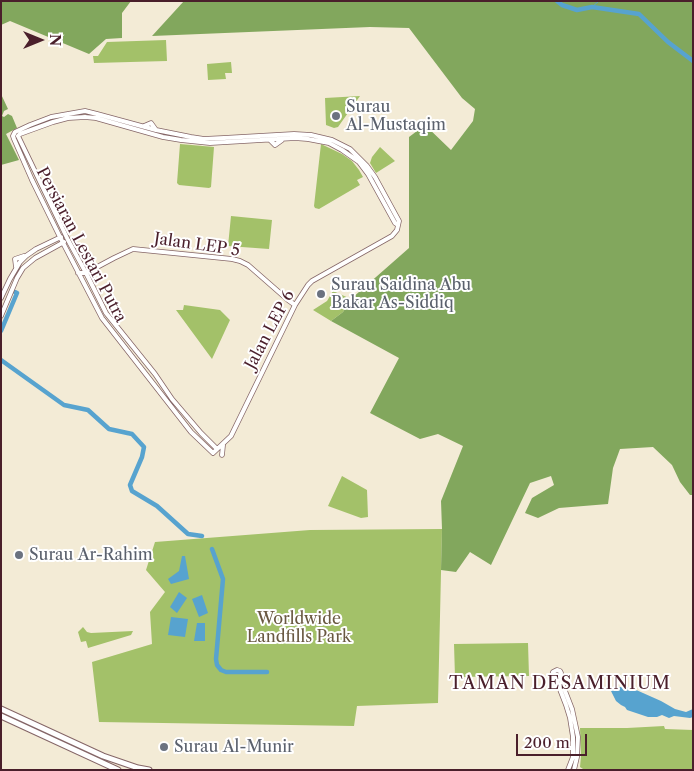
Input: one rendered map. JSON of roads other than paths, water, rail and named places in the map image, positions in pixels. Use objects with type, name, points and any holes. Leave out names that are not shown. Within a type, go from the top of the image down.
[{"type":"main road","points":[[1,709],[102,759],[118,770]]},
{"type":"main road","points":[[1,716],[102,759],[149,770]]},
{"type":"street","points":[[16,135],[16,132],[22,128],[44,120],[85,111],[142,127],[151,123],[156,130],[204,139],[294,134],[311,135],[332,140],[350,149],[369,168],[399,220],[398,225]]},
{"type":"street","points":[[16,135],[60,120],[85,117],[96,118],[181,140],[210,143],[269,140],[275,144],[284,139],[308,139],[329,144],[342,150],[359,162],[398,225]]},
{"type":"street","points":[[20,142],[25,132]]},
{"type":"street","name":"Persiaran Lestari Putra","points":[[16,135],[106,313],[155,374],[172,399],[217,449]]},
{"type":"street","name":"Persiaran Lestari Putra","points":[[16,135],[14,140],[21,157],[60,238],[102,318],[191,432],[213,453]]},
{"type":"street","points":[[21,157],[20,167],[28,171]]},
{"type":"street","name":"Jalan LEP 6","points":[[213,453],[231,436],[295,305],[312,281],[392,236],[397,230],[398,225]]},
{"type":"street","points":[[52,242],[55,235],[54,226]]},
{"type":"street","points":[[1,298],[16,267],[15,259],[26,256],[66,235]]},
{"type":"street","points":[[1,316],[23,268],[31,260],[68,240]]},
{"type":"street","points":[[55,247],[59,246],[68,252]]},
{"type":"street","name":"Jalan LEP 5","points":[[86,273],[133,249],[232,259],[248,265],[295,305]]},
{"type":"street","points":[[78,273],[86,273]]},
{"type":"street","points":[[168,403],[172,399]]},
{"type":"street","points":[[211,443],[224,444],[222,455]]},
{"type":"street","points":[[568,770],[572,757],[573,738],[570,718],[558,679],[572,709],[578,737],[574,770]]},
{"type":"water","points":[[182,556],[185,556],[189,579],[171,584],[168,579],[179,571]]},
{"type":"water","points":[[179,592],[187,598],[177,613],[170,607]]},
{"type":"water","points":[[202,595],[208,613],[199,617],[192,599]]},
{"type":"water","points":[[171,617],[188,619],[185,637],[168,635]]},
{"type":"water","points":[[197,623],[205,623],[205,641],[194,641]]},
{"type":"water","points":[[613,687],[634,689],[675,709],[686,712],[693,709],[693,717],[674,716],[669,718],[662,715],[648,717],[627,710],[616,701],[611,691]]},
{"type":"waterway","points":[[557,1],[562,5],[577,10],[592,7],[639,14],[668,42],[693,61]]},
{"type":"waterway","points":[[592,7],[599,1]]},
{"type":"waterway","points":[[1,331],[17,293],[15,292]]},
{"type":"waterway","points":[[1,360],[64,405],[88,410],[109,429],[132,434],[144,447],[142,457],[130,485],[132,491],[157,506],[188,534],[202,536]]},
{"type":"waterway","points":[[212,549],[223,579],[217,665],[226,672],[267,672]]},
{"type":"place","name":"Surau Al-Mustaqim","points":[[336,116]]},
{"type":"place","name":"Surau Saidina Abu Bakar As-Siddiq","points":[[321,294]]},
{"type":"place","name":"Surau Ar-Rahim","points":[[19,555]]},
{"type":"place","name":"Surau Al-Munir","points":[[164,747]]},
{"type":"district","name":"TAMAN DESAMINIUM","points":[[560,684]]},
{"type":"park label","name":"Worldwide Landfills Park","points":[[299,628]]}]
